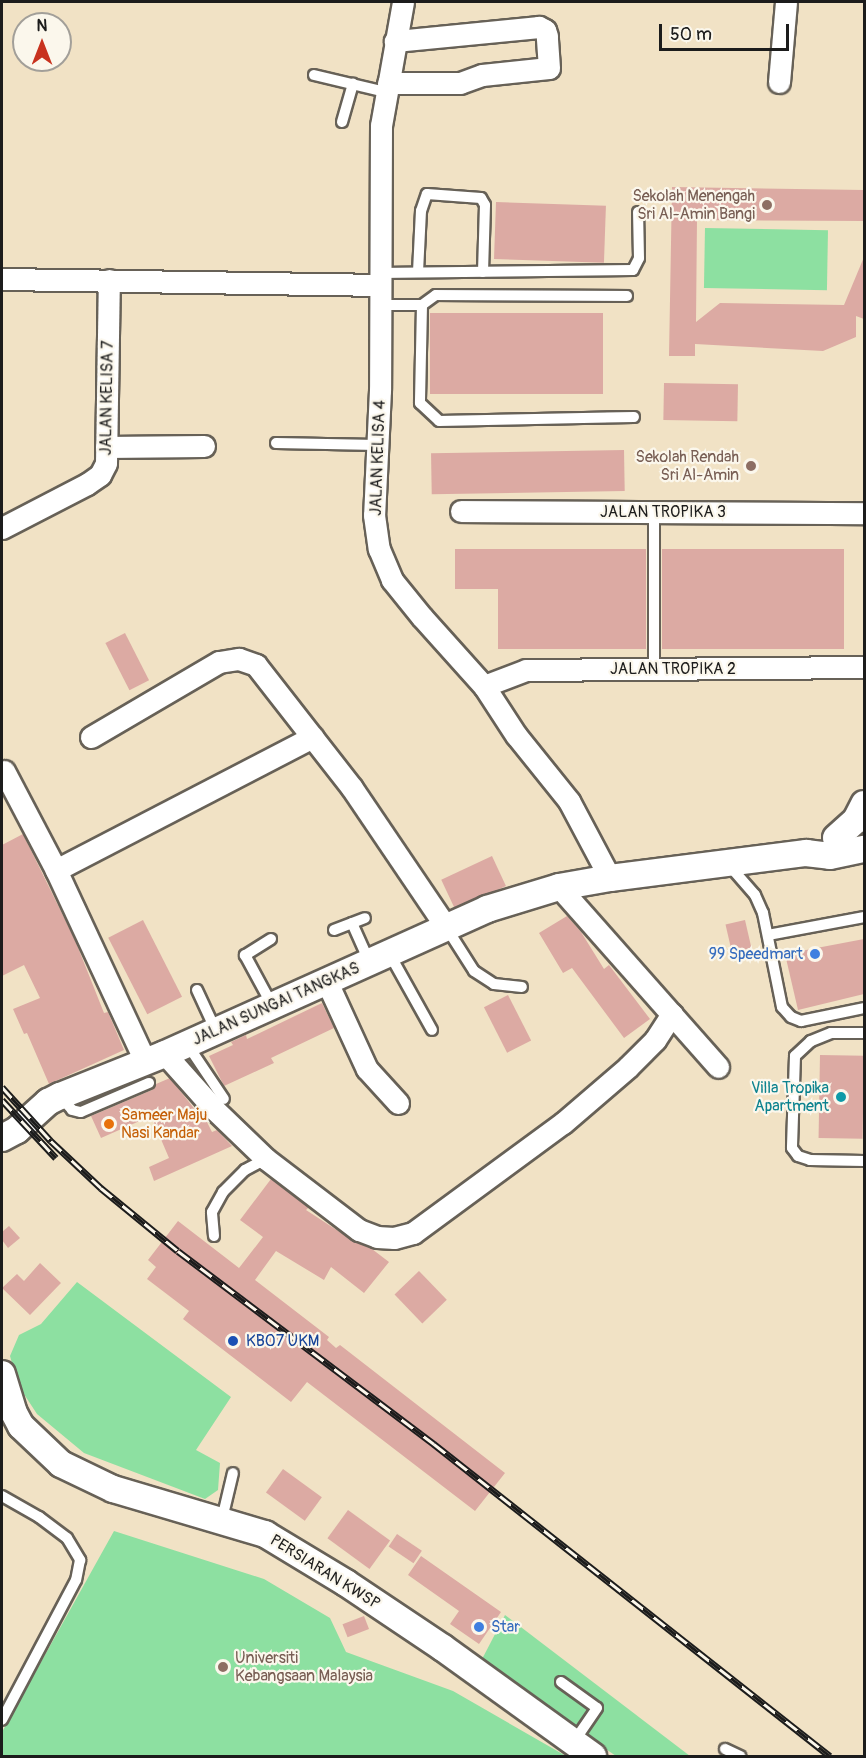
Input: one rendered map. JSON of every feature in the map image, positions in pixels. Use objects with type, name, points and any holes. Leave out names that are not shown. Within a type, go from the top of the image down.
[{"type":"street","name":"JALAN KELISA 4","points":[[403,2],[381,125],[380,287],[374,515],[379,549],[392,580],[484,686],[516,735],[569,801],[610,878]]},
{"type":"street","points":[[779,82],[786,2]]},
{"type":"street","points":[[387,87],[460,83],[482,75],[549,68],[547,36],[545,30],[539,27],[395,41]]},
{"type":"street","points":[[2,279],[380,287]]},
{"type":"street","name":"JALAN KELISA 7","points":[[2,528],[100,475],[106,463],[110,280]]},
{"type":"street","points":[[106,447],[204,447]]},
{"type":"street","name":"JALAN TROPIKA 3","points":[[461,511],[864,513]]},
{"type":"street","points":[[91,737],[219,662],[239,658],[256,665],[352,788],[446,927]]},
{"type":"street","name":"JALAN TROPIKA 2","points":[[484,686],[526,669],[864,667]]},
{"type":"street","points":[[56,870],[314,737]]},
{"type":"street","points":[[4,771],[56,870],[162,1060],[266,1159],[359,1230],[377,1237],[394,1238],[413,1233],[562,1123],[628,1067],[655,1040],[672,1014]]},
{"type":"street","points":[[836,838],[856,820],[864,804]]},
{"type":"street","points":[[806,853],[826,840],[864,832]]},
{"type":"street","points":[[806,853],[830,856],[864,849]]},
{"type":"street","name":"JALAN SUNGAI TANGKAS","points":[[2,1138],[16,1130],[43,1106],[60,1096],[162,1060],[216,1031],[487,909],[566,886],[610,878],[806,853]]},
{"type":"street","points":[[566,886],[718,1066]]},
{"type":"street","points":[[326,980],[367,1069],[398,1102]]},
{"type":"street","name":"PERSIARAN KWSP","points":[[2,1374],[21,1426],[61,1464],[113,1489],[265,1534],[447,1645],[583,1750]]},
{"type":"lane","points":[[314,75],[353,84],[387,87]]},
{"type":"lane","points":[[342,122],[353,84]]},
{"type":"lane","points":[[418,272],[421,211],[427,194],[482,198],[485,205],[483,272]]},
{"type":"lane","points":[[380,287],[418,272],[633,270],[639,258],[638,212]]},
{"type":"lane","points":[[380,287],[422,305]]},
{"type":"lane","points":[[422,305],[436,295],[627,296]]},
{"type":"lane","points":[[422,305],[420,403],[439,421],[634,417]]},
{"type":"lane","points":[[276,443],[377,445]]},
{"type":"lane","points":[[654,512],[654,669]]},
{"type":"lane","points":[[727,864],[755,895],[763,913],[782,1007],[790,1017],[801,1021],[864,1008]]},
{"type":"lane","points":[[768,935],[864,917]]},
{"type":"lane","points":[[334,930],[365,918]]},
{"type":"lane","points":[[352,923],[432,1030]]},
{"type":"lane","points":[[446,927],[474,971],[494,984],[522,987]]},
{"type":"lane","points":[[272,939],[245,955],[272,1005]]},
{"type":"lane","points":[[197,990],[216,1031]]},
{"type":"lane","points":[[864,1033],[831,1033],[811,1041],[795,1056],[792,1148],[798,1156],[810,1160],[864,1161]]},
{"type":"lane","points":[[162,1060],[224,1099]]},
{"type":"lane","points":[[214,1236],[212,1212],[223,1192],[245,1170],[266,1159]]},
{"type":"lane","points":[[222,1520],[233,1473]]},
{"type":"lane","points":[[2,1496],[39,1517],[68,1538],[80,1560],[76,1580],[2,1720]]},
{"type":"lane","points":[[561,1682],[597,1708],[583,1750]]},
{"type":"lane","points":[[725,1749],[740,1756]]},
{"type":"green space","points":[[705,228],[828,230],[827,290],[704,288]]},
{"type":"green space","points":[[77,1282],[231,1397],[196,1450],[220,1463],[218,1490],[205,1499],[84,1453],[37,1414],[18,1385],[10,1356],[19,1335],[41,1324]]},
{"type":"green space","name":"Universiti Kebangsaan Malaysia","points":[[114,1531],[264,1579],[330,1618],[346,1652],[453,1691],[566,1756],[2,1756],[2,1732]]},
{"type":"green space","points":[[505,1615],[690,1756],[616,1756],[480,1663]]},
{"type":"building","points":[[672,187],[864,190],[864,221],[697,220],[696,322],[720,303],[844,305],[864,257],[864,319],[856,316],[856,337],[823,351],[695,344],[695,356],[669,356]]},
{"type":"building","points":[[496,202],[606,206],[604,263],[494,259]]},
{"type":"building","points":[[430,313],[603,313],[603,394],[430,394]]},
{"type":"building","points":[[664,383],[738,384],[737,421],[663,420]]},
{"type":"building","points":[[624,450],[625,491],[432,494],[431,453]]},
{"type":"building","points":[[455,549],[646,549],[646,649],[498,649],[498,589],[455,589]]},
{"type":"building","points":[[662,549],[844,549],[844,649],[662,649]]},
{"type":"building","points":[[125,633],[149,680],[129,690],[105,643]]},
{"type":"building","points":[[23,834],[75,940],[104,1013],[108,1012],[124,1050],[49,1084],[27,1033],[24,1034],[13,1009],[40,998],[24,965],[2,976],[2,845]]},
{"type":"building","points":[[492,856],[506,886],[455,910],[441,880]]},
{"type":"building","points":[[567,916],[581,932],[604,969],[609,965],[650,1019],[624,1038],[572,968],[563,973],[539,933]]},
{"type":"building","points":[[143,920],[182,997],[147,1014],[108,938]]},
{"type":"building","points":[[745,920],[752,951],[733,956],[726,924]]},
{"type":"building","points":[[864,939],[864,994],[798,1010],[785,954]]},
{"type":"building","points":[[508,995],[531,1040],[507,1053],[484,1007]]},
{"type":"building","points":[[322,1003],[334,1028],[271,1058],[274,1063],[224,1086],[209,1056],[233,1045],[231,1042],[246,1035],[247,1039]]},
{"type":"building","name":"Villa Tropika Apartment","points":[[820,1055],[864,1056],[863,1139],[819,1138]]},
{"type":"building","points":[[170,1078],[200,1116],[205,1118],[212,1132],[217,1130],[232,1146],[154,1181],[149,1167],[169,1158],[151,1116],[101,1138],[91,1116],[152,1090],[156,1084]]},
{"type":"building","points":[[271,1179],[309,1207],[306,1210],[352,1240],[372,1249],[389,1262],[364,1293],[331,1267],[324,1280],[276,1251],[255,1280],[329,1337],[327,1340],[336,1348],[340,1345],[505,1473],[475,1511],[307,1382],[291,1402],[183,1319],[189,1311],[147,1279],[156,1267],[148,1260],[178,1221],[239,1268],[263,1237],[240,1220]]},
{"type":"building","points":[[9,1226],[20,1238],[8,1248],[2,1240],[2,1232]]},
{"type":"building","points":[[40,1263],[61,1283],[30,1315],[2,1288],[17,1274],[24,1281]]},
{"type":"building","points":[[419,1271],[447,1300],[422,1323],[395,1295]]},
{"type":"building","points":[[283,1469],[322,1497],[305,1521],[266,1492]]},
{"type":"building","points":[[348,1510],[390,1541],[369,1569],[327,1538]]},
{"type":"building","points":[[397,1534],[422,1551],[413,1563],[389,1546]]},
{"type":"building","points":[[421,1556],[501,1612],[479,1644],[450,1624],[459,1611],[408,1575]]},
{"type":"building","points":[[364,1616],[369,1629],[348,1637],[343,1624]]},
{"type":"railway","points":[[2,1087],[51,1141],[101,1188],[178,1251],[434,1444],[830,1756]]},
{"type":"railway","points":[[2,1100],[56,1158]]},
{"type":"place","name":"Sekolah Menengah Sri Al-Amin Bangi","points":[[767,205]]},
{"type":"place","name":"Sekolah Rendah Sri Al-Amin","points":[[751,466]]},
{"type":"place","name":"99 Speedmart","points":[[815,954]]},
{"type":"place","name":"Villa Tropika Apartment","points":[[841,1097]]},
{"type":"place","name":"Sameer Maju Nasi Kandar","points":[[109,1124]]},
{"type":"place","name":"KB07 UKM","points":[[233,1341]]},
{"type":"place","name":"Star","points":[[479,1627]]},
{"type":"place","name":"Universiti Kebangsaan Malaysia","points":[[223,1667]]}]
